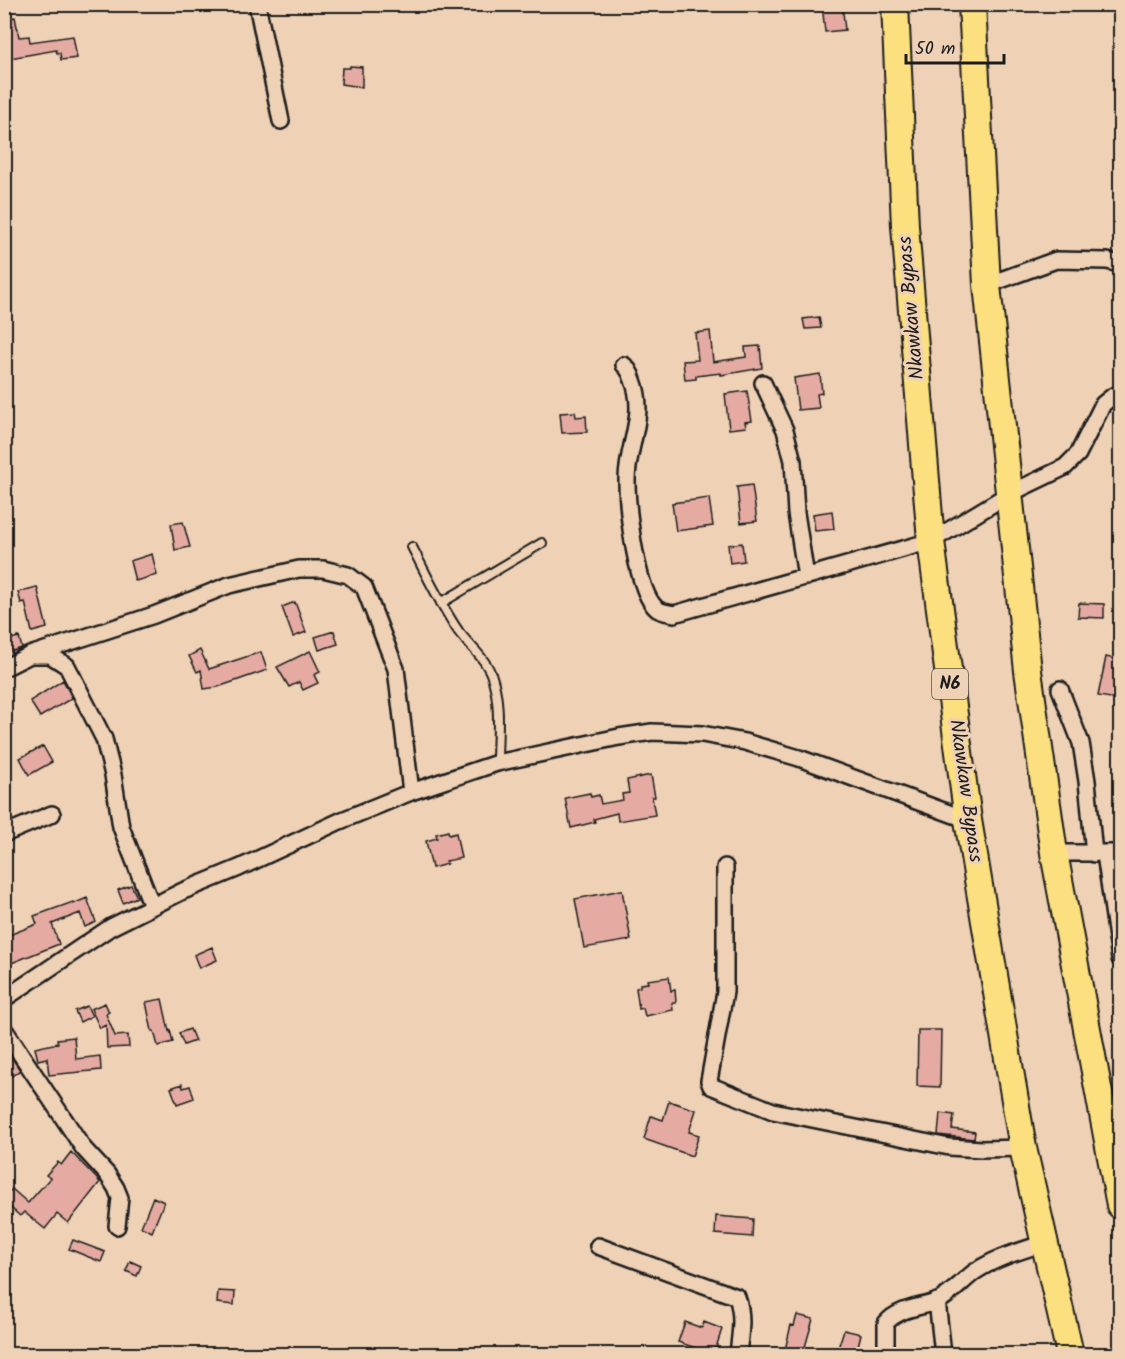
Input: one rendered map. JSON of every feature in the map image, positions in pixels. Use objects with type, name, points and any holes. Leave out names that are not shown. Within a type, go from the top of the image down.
[{"type":"highway","name":"Nkawkaw Bypass","points":[[894,4],[905,226],[931,541],[968,820],[1023,1148],[1070,1354]]},
{"type":"highway","points":[[972,4],[987,285],[1028,671],[1054,853],[1120,1205]]},
{"type":"street","points":[[257,4],[281,121]]},
{"type":"street","points":[[987,285],[1056,260],[1107,261],[1120,264]]},
{"type":"street","points":[[624,364],[629,369],[639,400],[627,478],[630,517],[638,567],[649,598],[657,610],[674,614],[931,541],[1009,494],[1065,467],[1078,454],[1103,404],[1113,396],[1120,394]]},
{"type":"street","points":[[763,383],[785,430],[793,461],[796,513],[806,577]]},
{"type":"street","points":[[4,668],[30,655],[154,615],[228,585],[299,569],[323,569],[348,575],[364,587],[396,669],[411,792]]},
{"type":"street","points":[[30,655],[50,655],[67,666],[104,739],[113,775],[121,827],[152,906]]},
{"type":"street","points":[[1060,689],[1081,743],[1088,781],[1107,854],[1120,959]]},
{"type":"street","points":[[4,999],[94,938],[152,906],[340,821],[411,792],[497,763],[619,737],[652,732],[702,734],[745,742],[799,758],[968,820]]},
{"type":"street","points":[[4,834],[52,814]]},
{"type":"street","points":[[1054,853],[1107,854]]},
{"type":"street","points":[[725,867],[725,992],[709,1081],[711,1086],[772,1111],[949,1147],[1023,1148]]},
{"type":"street","points":[[4,1029],[84,1149],[107,1174],[116,1188],[120,1198],[117,1226]]},
{"type":"street","points":[[886,1354],[886,1323],[891,1317],[912,1307],[938,1301],[977,1270],[999,1257],[1044,1243]]},
{"type":"street","points":[[598,1246],[737,1297],[742,1320],[738,1354]]},
{"type":"street","points":[[938,1301],[943,1354]]},
{"type":"lane","points":[[441,603],[542,543]]},
{"type":"lane","points":[[412,548],[441,603],[460,632],[485,661],[493,679],[497,701],[497,763]]},
{"type":"building","points":[[822,4],[842,4],[845,30],[825,32]]},
{"type":"building","points":[[15,17],[19,37],[29,36],[30,42],[73,36],[77,58],[61,60],[60,53],[56,50],[4,59],[4,19]]},
{"type":"building","points":[[350,66],[362,67],[362,87],[341,84],[342,68],[350,68]]},
{"type":"building","points":[[819,317],[821,328],[805,329],[803,319]]},
{"type":"building","points":[[710,331],[713,362],[746,357],[745,347],[760,346],[762,368],[721,375],[721,373],[696,376],[696,379],[685,380],[683,361],[698,360],[695,333]]},
{"type":"building","points":[[820,374],[822,393],[817,394],[819,408],[798,410],[794,378]]},
{"type":"building","points":[[747,391],[752,421],[745,422],[746,427],[729,429],[725,394]]},
{"type":"building","points":[[575,412],[576,417],[586,416],[587,432],[562,433],[560,413]]},
{"type":"building","points":[[752,485],[757,521],[741,523],[737,487]]},
{"type":"building","points":[[709,498],[713,526],[676,531],[672,503]]},
{"type":"building","points":[[832,511],[834,529],[815,531],[813,514]]},
{"type":"building","points":[[183,522],[190,547],[175,550],[171,524]]},
{"type":"building","points":[[742,543],[744,561],[730,563],[728,545]]},
{"type":"building","points":[[152,554],[157,575],[135,581],[130,561]]},
{"type":"building","points":[[37,587],[47,628],[32,632],[25,602],[21,603],[18,592]]},
{"type":"building","points":[[295,602],[306,632],[293,637],[282,607]]},
{"type":"building","points":[[1079,603],[1104,604],[1104,618],[1078,617]]},
{"type":"building","points":[[334,631],[338,644],[319,650],[315,637]]},
{"type":"building","points":[[19,637],[22,648],[9,652],[6,640]]},
{"type":"building","points":[[200,650],[209,669],[261,652],[267,670],[218,687],[204,689],[201,670],[197,672],[189,656]]},
{"type":"building","points":[[310,651],[320,672],[314,675],[318,683],[303,690],[299,682],[289,687],[277,667]]},
{"type":"building","points":[[1106,657],[1120,660],[1117,699],[1098,696]]},
{"type":"building","points":[[63,680],[72,698],[40,717],[30,701]]},
{"type":"building","points":[[43,746],[52,762],[29,775],[20,758]]},
{"type":"building","points":[[651,775],[655,815],[618,821],[617,813],[571,828],[565,798],[590,793],[591,797],[599,795],[601,804],[623,800],[622,794],[629,793],[627,780]]},
{"type":"building","points":[[448,831],[449,835],[456,833],[461,858],[446,861],[447,864],[432,868],[426,841],[437,838],[436,834]]},
{"type":"building","points":[[131,885],[137,897],[123,903],[118,890]]},
{"type":"building","points":[[622,890],[631,940],[584,948],[575,899]]},
{"type":"building","points":[[87,898],[96,922],[85,927],[80,913],[52,924],[59,944],[9,964],[4,951],[4,937],[37,924],[34,916]]},
{"type":"building","points":[[212,947],[217,960],[199,968],[194,955]]},
{"type":"building","points":[[669,977],[671,991],[675,990],[676,1003],[672,1003],[673,1010],[645,1016],[643,1008],[639,1009],[636,988],[640,987],[640,984],[648,983],[647,980]]},
{"type":"building","points":[[162,999],[173,1042],[158,1046],[154,1031],[152,1031],[146,1002]]},
{"type":"building","points":[[105,1003],[109,1012],[106,1014],[115,1036],[128,1035],[129,1047],[107,1048],[106,1025],[100,1028],[91,1009]]},
{"type":"building","points":[[87,1006],[92,1016],[80,1022],[75,1011]]},
{"type":"building","points":[[190,1029],[195,1041],[184,1045],[179,1033]]},
{"type":"building","points":[[918,1030],[941,1030],[940,1087],[917,1086]]},
{"type":"building","points":[[74,1037],[76,1059],[100,1056],[101,1070],[49,1075],[47,1058],[38,1060],[35,1048],[58,1043],[57,1039]]},
{"type":"building","points":[[6,1049],[20,1070],[12,1076],[4,1065]]},
{"type":"building","points":[[182,1084],[183,1088],[190,1086],[194,1098],[177,1104],[171,1088]]},
{"type":"building","points":[[669,1101],[696,1110],[689,1132],[699,1135],[692,1156],[644,1139],[651,1116],[663,1120]]},
{"type":"building","points":[[940,1113],[954,1115],[952,1129],[975,1132],[974,1139],[938,1135]]},
{"type":"building","points":[[71,1152],[100,1182],[68,1223],[57,1214],[45,1229],[24,1212],[20,1216],[11,1208],[4,1215],[4,1197],[12,1189],[28,1203],[50,1178],[46,1175],[58,1162],[61,1165]]},
{"type":"building","points":[[153,1197],[164,1202],[152,1232],[141,1227]]},
{"type":"building","points":[[716,1216],[753,1219],[752,1237],[715,1234]]},
{"type":"building","points":[[73,1240],[105,1252],[101,1262],[69,1249]]},
{"type":"building","points":[[130,1261],[141,1266],[137,1276],[126,1271]]},
{"type":"building","points":[[218,1291],[235,1292],[234,1305],[217,1303]]},
{"type":"building","points":[[797,1315],[813,1319],[803,1354],[784,1354],[791,1325],[794,1326]]},
{"type":"building","points":[[685,1322],[702,1328],[704,1322],[722,1329],[714,1354],[678,1342]]},
{"type":"building","points":[[844,1330],[861,1334],[856,1354],[836,1354]]}]
